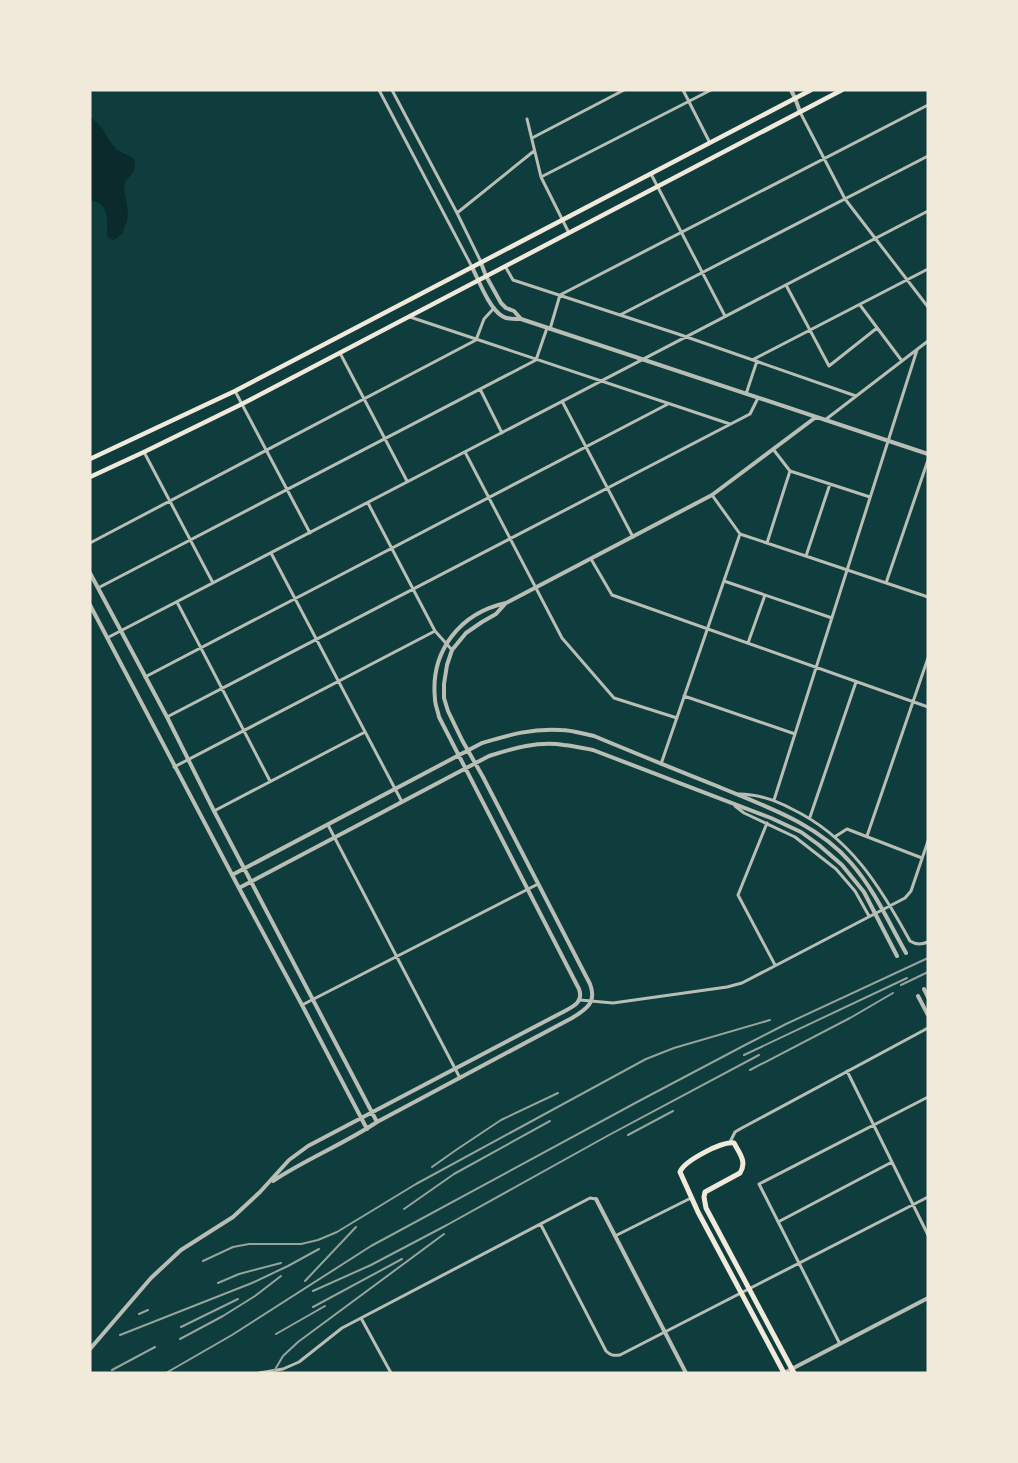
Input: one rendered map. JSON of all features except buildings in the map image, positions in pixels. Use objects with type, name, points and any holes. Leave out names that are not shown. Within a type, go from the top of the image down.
[{"type":"main road","points":[[90,459],[235,391],[811,90]]},
{"type":"main road","points":[[90,477],[242,404],[842,90]]},
{"type":"main road","points":[[784,1373],[680,1172],[688,1162],[730,1142],[734,1143],[744,1162],[743,1167],[740,1173],[705,1192],[706,1208],[793,1371]]},
{"type":"street","points":[[379,90],[478,280],[500,315],[508,319],[521,319],[928,454]]},
{"type":"street","points":[[392,90],[457,213],[501,303],[514,311],[521,319]]},
{"type":"street","points":[[532,138],[624,90]]},
{"type":"street","points":[[683,90],[710,143]]},
{"type":"street","points":[[541,177],[711,90]]},
{"type":"street","points":[[791,90],[845,199],[928,307]]},
{"type":"street","points":[[98,588],[536,360],[560,295],[928,105]]},
{"type":"street","points":[[527,119],[541,177],[569,233]]},
{"type":"street","points":[[457,213],[534,151]]},
{"type":"street","points":[[620,315],[928,156]]},
{"type":"street","points":[[651,174],[725,316]]},
{"type":"street","points":[[107,639],[928,211]]},
{"type":"street","points":[[505,266],[513,280],[686,336],[856,396]]},
{"type":"street","points":[[746,393],[755,361],[928,269]]},
{"type":"street","points":[[786,285],[829,366],[877,328]]},
{"type":"street","points":[[860,304],[902,361]]},
{"type":"street","points":[[90,543],[476,340],[484,319],[494,308]]},
{"type":"street","points":[[409,317],[730,424]]},
{"type":"street","points":[[825,420],[928,341]]},
{"type":"street","points":[[774,800],[917,350]]},
{"type":"street","points":[[340,353],[407,482]]},
{"type":"street","points":[[480,389],[502,433]]},
{"type":"street","points":[[235,391],[310,533]]},
{"type":"street","points":[[167,717],[750,414],[758,398]]},
{"type":"street","points":[[562,401],[633,537]]},
{"type":"street","points":[[145,677],[668,404]]},
{"type":"street","points":[[90,1349],[151,1278],[181,1250],[233,1217],[290,1160],[308,1146],[568,1010],[580,1000],[581,993],[439,717],[434,684],[438,663],[446,644],[459,627],[476,614],[506,603],[712,495],[816,417]]},
{"type":"street","points":[[773,449],[790,471],[871,497]]},
{"type":"street","points":[[144,452],[213,583]]},
{"type":"street","points":[[465,452],[562,638],[614,698],[677,718]]},
{"type":"street","points":[[886,583],[928,460]]},
{"type":"street","points":[[767,543],[790,471]]},
{"type":"street","points":[[806,556],[830,484]]},
{"type":"street","points":[[712,495],[740,534],[928,597]]},
{"type":"street","points":[[368,502],[435,631],[452,650]]},
{"type":"street","points":[[661,764],[740,534]]},
{"type":"street","points":[[271,553],[402,802]]},
{"type":"street","points":[[591,559],[612,595],[928,707]]},
{"type":"street","points":[[90,573],[377,1122]]},
{"type":"street","points":[[724,581],[832,618]]},
{"type":"street","points":[[748,643],[765,595]]},
{"type":"street","points":[[177,602],[270,781]]},
{"type":"street","points":[[267,1185],[310,1158],[581,1012],[588,1007],[591,1001],[590,984],[468,751],[444,698],[447,665],[452,650],[466,633],[496,614],[506,603]]},
{"type":"street","points":[[90,605],[367,1129]]},
{"type":"street","points":[[174,767],[435,631]]},
{"type":"street","points":[[867,836],[928,658]]},
{"type":"street","points":[[810,817],[856,682]]},
{"type":"street","points":[[684,696],[795,734]]},
{"type":"street","points":[[232,875],[482,743],[514,733],[563,730],[594,736],[806,825],[832,844],[866,880],[906,953]]},
{"type":"street","points":[[214,811],[365,732]]},
{"type":"street","points":[[239,888],[489,756],[519,747],[563,744],[593,750],[731,802],[801,832],[842,864],[864,892],[897,956]]},
{"type":"street","points":[[734,793],[774,800],[810,817],[836,837],[874,879],[910,941],[920,945],[928,942]]},
{"type":"street","points":[[731,802],[744,813],[795,837],[836,869],[871,915]]},
{"type":"street","points":[[766,823],[738,895],[775,965]]},
{"type":"street","points":[[328,825],[460,1078]]},
{"type":"street","points":[[836,837],[848,829],[922,858]]},
{"type":"street","points":[[580,1000],[614,1003],[742,983],[905,898],[911,891],[928,841]]},
{"type":"street","points":[[302,1005],[538,884]]},
{"type":"street","points":[[924,988],[928,997]]},
{"type":"street","points":[[918,996],[928,1015]]},
{"type":"street","points":[[730,1142],[735,1132],[927,1029]]},
{"type":"street","points":[[847,1071],[928,1235]]},
{"type":"street","points":[[840,1344],[759,1184],[928,1097]]},
{"type":"street","points":[[778,1222],[892,1162]]},
{"type":"street","points":[[541,1225],[606,1351],[614,1356],[620,1355],[928,1197]]},
{"type":"street","points":[[259,1373],[283,1369],[299,1362],[342,1328],[590,1198],[596,1199],[686,1373]]},
{"type":"street","points":[[615,1236],[692,1198]]},
{"type":"street","points":[[784,1373],[793,1371],[928,1298]]},
{"type":"street","points":[[361,1318],[391,1373]]},
{"type":"water","points":[[90,116],[102,128],[117,150],[133,158],[135,162],[134,171],[124,186],[127,221],[122,234],[114,240],[107,236],[107,218],[104,209],[90,200]]},
{"type":"railway","points":[[166,1373],[232,1335],[371,1246],[747,1044],[928,958]]},
{"type":"railway","points":[[901,985],[928,972]]},
{"type":"railway","points":[[744,1055],[907,978]]},
{"type":"railway","points":[[750,1070],[893,993]]},
{"type":"railway","points":[[203,1261],[233,1247],[249,1244],[301,1244],[337,1232],[416,1184],[646,1059],[674,1048],[770,1020]]},
{"type":"railway","points":[[313,1291],[371,1265],[447,1225],[759,1055]]},
{"type":"railway","points":[[432,1167],[501,1120],[558,1093]]},
{"type":"railway","points":[[628,1135],[673,1111]]},
{"type":"railway","points":[[404,1209],[454,1174],[550,1121]]},
{"type":"railway","points":[[305,1281],[356,1227]]},
{"type":"railway","points":[[273,1373],[283,1356],[298,1342],[444,1234]]},
{"type":"railway","points":[[120,1335],[252,1283],[319,1249]]},
{"type":"railway","points":[[313,1307],[402,1259]]},
{"type":"railway","points":[[218,1283],[239,1274],[281,1263]]},
{"type":"railway","points":[[180,1339],[223,1316],[281,1276]]},
{"type":"railway","points":[[181,1327],[238,1299]]},
{"type":"railway","points":[[276,1334],[325,1306]]},
{"type":"railway","points":[[139,1314],[148,1310]]},
{"type":"railway","points":[[112,1370],[155,1347]]}]
